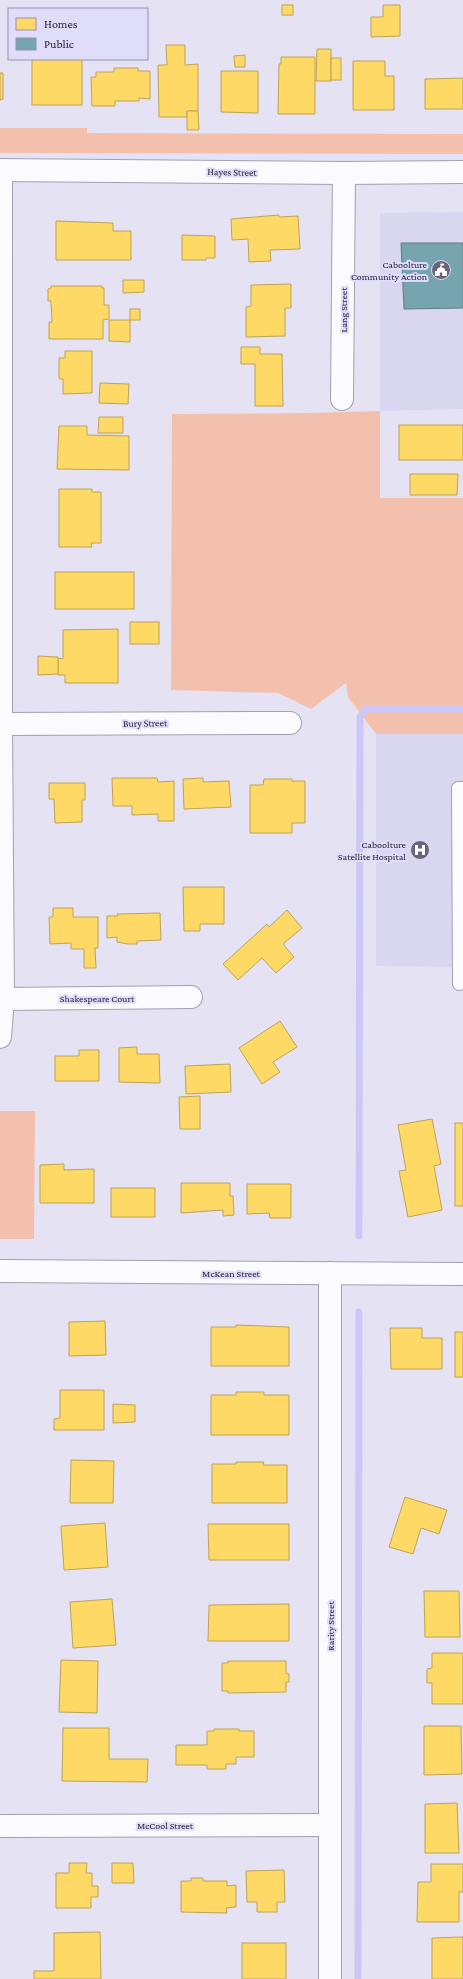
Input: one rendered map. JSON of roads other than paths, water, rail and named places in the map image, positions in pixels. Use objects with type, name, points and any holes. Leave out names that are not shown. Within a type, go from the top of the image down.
[{"type":"street","name":"Hayes Street","points":[[1,170],[344,173],[463,172]]},
{"type":"street","points":[[0,1036],[3,999],[1,724],[1,170]]},
{"type":"street","name":"Lang Street","points":[[342,399],[344,173]]},
{"type":"street","name":"Bury Street","points":[[1,724],[290,722]]},
{"type":"street","name":"Shakespeare Court","points":[[3,999],[191,997]]},
{"type":"street","name":"McKean Street","points":[[0,1271],[463,1274]]},
{"type":"street","name":"Rarity Street","points":[[330,1274],[330,1979]]},
{"type":"street","name":"McCool Street","points":[[0,1826],[330,1825]]},
{"type":"lane","points":[[459,984],[458,788],[463,788]]},
{"type":"waterway","points":[[359,1236],[360,717],[366,709],[463,709]]},
{"type":"waterway","points":[[358,1979],[359,1312]]},
{"type":"place","name":"Caboolture Community Action","points":[[441,270]]},
{"type":"place","name":"Caboolture Satellite Hospital","points":[[420,850]]}]
